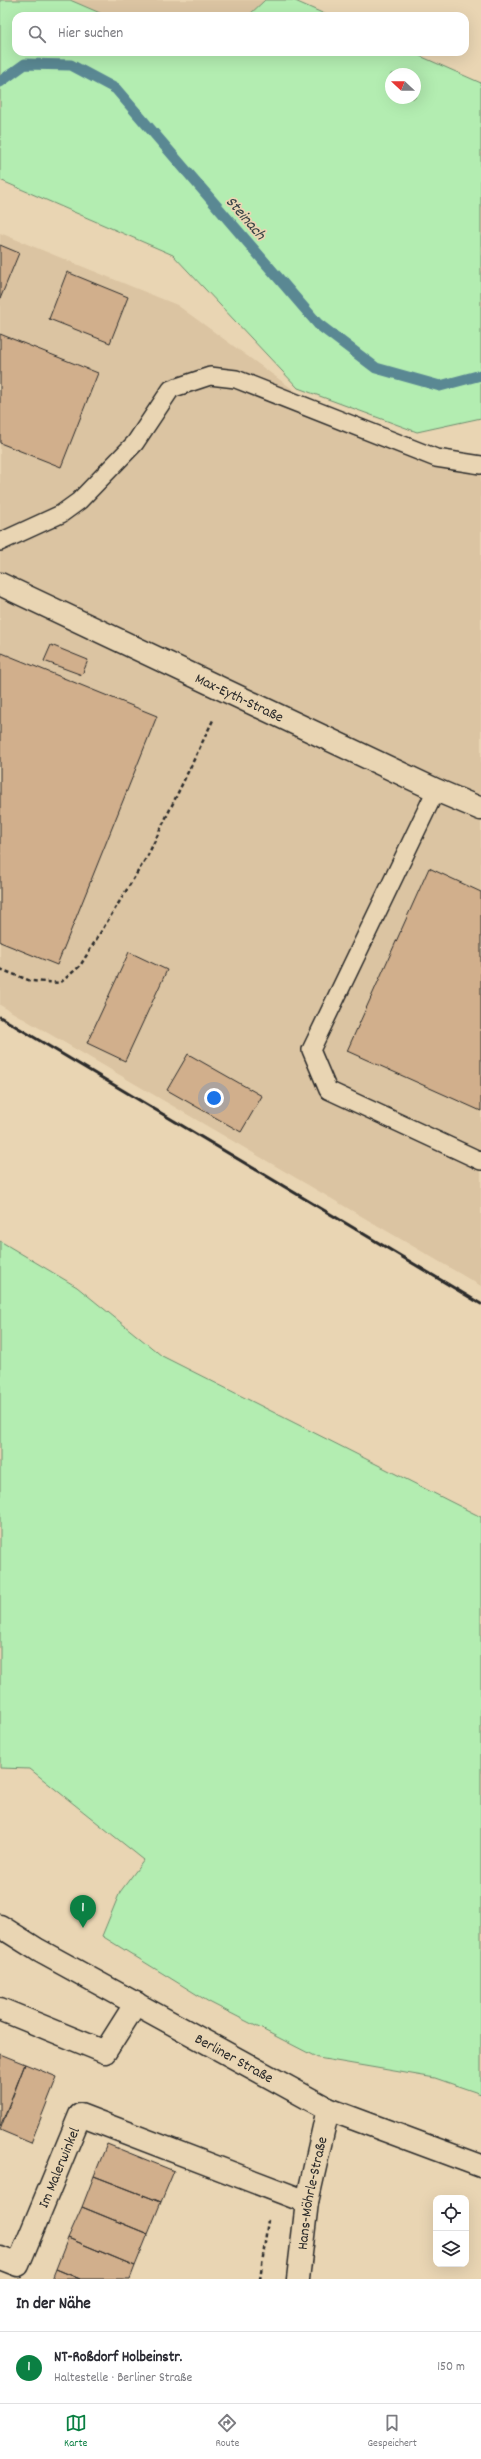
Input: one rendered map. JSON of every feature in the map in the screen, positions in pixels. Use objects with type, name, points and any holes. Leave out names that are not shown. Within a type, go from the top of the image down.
[{"type":"street","name":"Max-Eyth-Straße","points":[[0,584],[436,790],[481,809]]},
{"type":"street","name":"Berliner Straße","points":[[0,1926],[38,1950],[328,2109],[481,2166]]},
{"type":"street","points":[[0,2009],[105,2052],[136,2003]]},
{"type":"street","name":"Hans-Möhrle-Straße","points":[[298,2279],[308,2202],[328,2109]]},
{"type":"street","name":"Im Malerwinkel","points":[[0,2258],[18,2265],[80,2115],[272,2188]]},
{"type":"street","points":[[272,2188],[308,2202]]},
{"type":"lane","points":[[0,542],[62,514],[79,500],[135,443],[171,389],[210,376],[236,379],[436,458],[481,466]]},
{"type":"lane","points":[[436,790],[311,1050],[328,1090],[481,1162]]},
{"type":"path","points":[[0,969],[31,982],[60,983],[80,966],[148,855],[228,691]]},
{"type":"path","points":[[260,2279],[272,2188]]},
{"type":"shaded area","points":[[70,0],[265,0],[252,12],[98,12]]},
{"type":"shaded area","points":[[0,233],[177,305],[298,393],[428,448],[481,455],[481,1286],[0,1005]]},
{"type":"green space","points":[[0,0],[70,0],[98,12],[12,12],[12,56],[420,56],[481,83],[481,418],[417,432],[298,388],[173,255],[0,180]]},
{"type":"green space","points":[[265,0],[293,0],[320,12],[252,12]]},
{"type":"green space","points":[[0,1241],[77,1287],[162,1356],[481,1517],[481,2094],[435,2078],[318,2058],[209,2002],[102,1936],[120,1892],[144,1860],[30,1769],[0,1768]]},
{"type":"building","points":[[0,245],[19,253],[0,299]]},
{"type":"building","points":[[67,272],[128,297],[110,343],[49,319]]},
{"type":"building","points":[[0,334],[98,373],[61,467],[0,443]]},
{"type":"building","points":[[51,645],[88,660],[82,675],[44,661]]},
{"type":"building","points":[[2,653],[157,716],[57,965],[0,942],[0,658]]},
{"type":"building","points":[[429,868],[481,892],[481,1111],[347,1051]]},
{"type":"building","points":[[129,952],[167,970],[125,1061],[87,1043]]},
{"type":"building","points":[[188,1054],[262,1096],[241,1132],[167,1090]]},
{"type":"building","points":[[0,2054],[25,2064],[0,2127]]},
{"type":"building","points":[[25,2064],[57,2077],[31,2143],[0,2130]]},
{"type":"building","points":[[107,2144],[174,2171],[161,2202],[94,2176]]},
{"type":"building","points":[[94,2176],[161,2202],[148,2234],[82,2207]]},
{"type":"building","points":[[82,2207],[148,2234],[135,2266],[68,2238]]},
{"type":"building","points":[[68,2238],[135,2266],[130,2279],[80,2279],[56,2269]]},
{"type":"building","points":[[56,2269],[80,2279],[52,2279]]},
{"type":"waterway","name":"Steinach","points":[[0,82],[25,64],[71,65],[116,89],[318,324],[376,368],[440,386],[481,375]]},
{"type":"railway","points":[[0,1017],[481,1304]]},
{"type":"place","name":"NT-Roßdorf Holbeinstr.","points":[[83,1928]]}]
